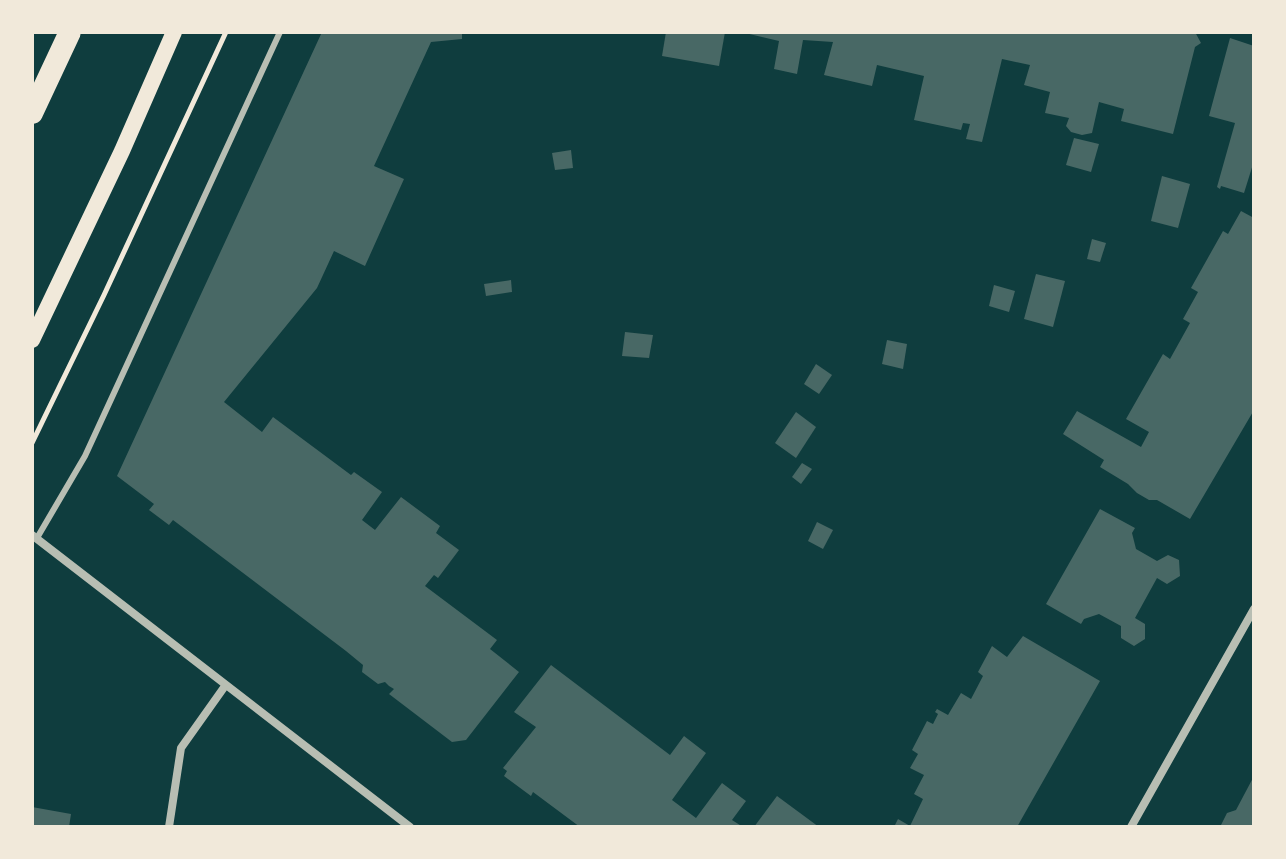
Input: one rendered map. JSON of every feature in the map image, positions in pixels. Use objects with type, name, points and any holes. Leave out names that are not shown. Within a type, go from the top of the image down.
[{"type":"highway","points":[[32,113],[70,32]]},
{"type":"main road","points":[[32,340],[122,151],[173,33]]},
{"type":"street","points":[[34,536],[410,827]]},
{"type":"street","points":[[1131,827],[1254,609]]},
{"type":"street","points":[[169,827],[181,748],[225,686]]},
{"type":"lane","points":[[34,536],[85,456],[280,32]]},
{"type":"path","points":[[32,443],[226,32]]},
{"type":"building","points":[[322,32],[462,32],[462,39],[431,42],[374,166],[404,179],[365,266],[334,251],[317,288],[224,402],[262,432],[273,417],[351,475],[354,472],[382,492],[362,520],[375,530],[401,497],[440,526],[436,533],[459,550],[438,578],[434,575],[425,586],[497,640],[490,649],[519,672],[466,740],[452,742],[389,694],[394,689],[385,682],[378,684],[362,672],[363,665],[346,651],[173,520],[169,525],[149,510],[154,504],[117,476]]},
{"type":"building","points":[[666,32],[725,32],[719,66],[662,56]]},
{"type":"building","points":[[741,32],[1195,32],[1201,43],[1195,47],[1173,134],[1121,121],[1124,109],[1099,102],[1092,133],[1082,135],[1071,132],[1066,126],[1069,118],[1045,113],[1050,92],[1024,85],[1030,65],[1002,59],[982,142],[966,139],[970,124],[963,123],[961,130],[914,120],[924,76],[877,65],[872,86],[824,75],[833,42],[803,40],[797,74],[774,69],[779,41]]},
{"type":"building","points":[[1230,38],[1254,46],[1254,161],[1244,193],[1217,187],[1235,123],[1209,116]]},
{"type":"building","points":[[1074,138],[1099,144],[1091,172],[1066,165]]},
{"type":"building","points":[[571,150],[573,168],[555,170],[552,153]]},
{"type":"building","points":[[1162,176],[1190,184],[1178,228],[1151,221]]},
{"type":"building","points":[[1241,211],[1254,218],[1254,410],[1190,519],[1157,500],[1149,500],[1137,493],[1100,467],[1104,460],[1063,434],[1077,411],[1141,447],[1149,432],[1126,419],[1163,354],[1170,359],[1190,323],[1183,319],[1198,292],[1191,288],[1223,231],[1228,234]]},
{"type":"building","points":[[1092,239],[1106,243],[1100,262],[1087,259]]},
{"type":"building","points":[[1036,274],[1065,281],[1053,327],[1024,319]]},
{"type":"building","points":[[511,280],[512,292],[486,296],[484,284]]},
{"type":"building","points":[[994,285],[1015,291],[1009,312],[989,306]]},
{"type":"building","points":[[625,332],[653,335],[649,358],[622,356]]},
{"type":"building","points":[[887,340],[907,344],[903,369],[882,364]]},
{"type":"building","points":[[816,364],[832,375],[819,394],[804,384]]},
{"type":"building","points":[[796,412],[816,427],[796,458],[775,443]]},
{"type":"building","points":[[802,463],[812,469],[801,484],[792,477]]},
{"type":"building","points":[[1100,509],[1135,528],[1132,533],[1136,549],[1157,561],[1168,555],[1179,560],[1180,576],[1167,584],[1157,578],[1135,618],[1145,624],[1145,639],[1134,646],[1121,638],[1121,626],[1099,614],[1084,619],[1081,624],[1046,604]]},
{"type":"building","points":[[817,522],[833,530],[823,549],[808,541]]},
{"type":"building","points":[[1023,636],[1100,681],[1017,827],[894,827],[898,819],[910,826],[923,799],[914,794],[924,775],[910,768],[918,754],[912,750],[927,721],[933,724],[937,709],[948,715],[961,693],[971,699],[983,676],[978,672],[992,646],[1007,657]]},
{"type":"building","points":[[551,665],[670,755],[684,736],[706,753],[672,800],[696,818],[722,783],[746,801],[732,820],[743,827],[580,827],[533,792],[531,796],[504,776],[507,771],[503,768],[536,727],[514,712]]},
{"type":"building","points":[[1254,776],[1254,827],[1220,827],[1227,813],[1236,810]]},
{"type":"building","points":[[777,796],[819,827],[754,827]]},
{"type":"building","points":[[32,807],[71,814],[69,827],[32,827]]}]
